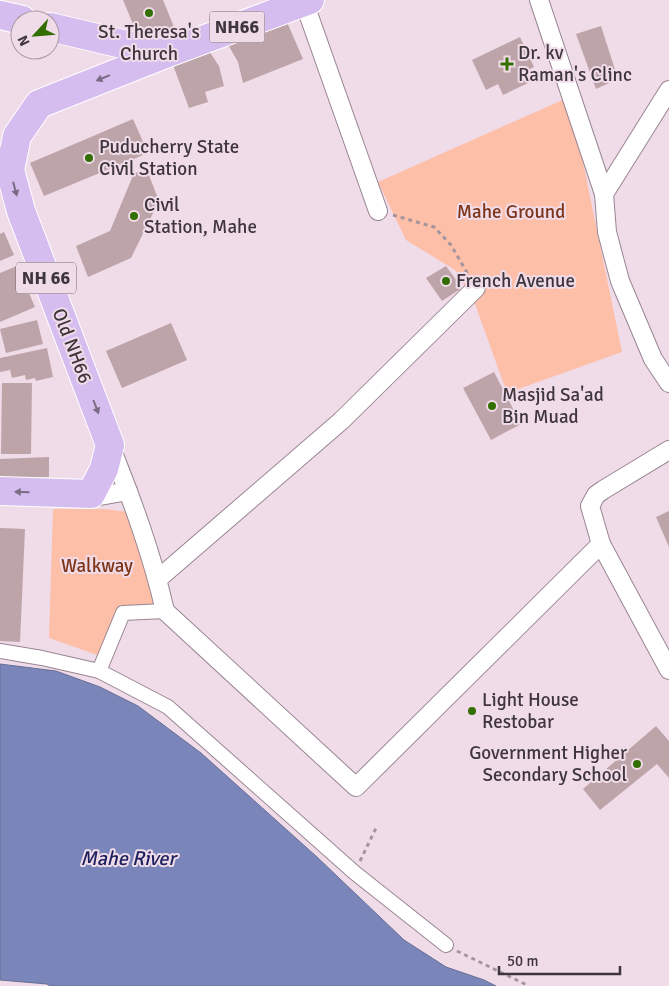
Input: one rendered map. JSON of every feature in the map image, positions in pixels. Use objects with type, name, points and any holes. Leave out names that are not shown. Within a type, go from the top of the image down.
[{"type":"main road","name":"Old NH66","points":[[110,444],[21,212],[10,170],[18,136],[39,104],[164,54],[307,1]]},
{"type":"main road","points":[[60,29],[164,54]]},
{"type":"main road","points":[[0,491],[91,494],[104,468],[110,444]]},
{"type":"street","points":[[539,0],[604,194],[608,232],[620,282],[654,359],[669,382]]},
{"type":"street","points":[[307,1],[378,210]]},
{"type":"street","points":[[604,194],[669,90]]},
{"type":"street","points":[[158,579],[341,420],[476,288]]},
{"type":"street","points":[[110,444],[158,579],[165,611],[356,787],[601,544]]},
{"type":"street","points":[[669,450],[596,495],[590,506],[601,544],[669,670]]},
{"type":"street","points":[[91,494],[100,496],[128,491]]},
{"type":"street","points":[[99,671],[124,613],[165,611]]},
{"type":"street","points":[[0,652],[42,658],[99,671],[168,707],[355,872],[446,945]]},
{"type":"path","points":[[378,210],[434,227],[451,245],[476,288]]},
{"type":"path","points":[[355,872],[377,826]]},
{"type":"path","points":[[446,945],[529,986]]},
{"type":"green space","name":"Mahe Ground","points":[[567,98],[579,143],[622,352],[507,393],[475,304],[455,270],[406,240],[378,182]]},
{"type":"green space","name":"Walkway","points":[[53,509],[104,509],[128,512],[158,605],[120,607],[103,657],[49,638]]},
{"type":"water","name":"Mahe River","points":[[0,664],[56,671],[100,687],[138,706],[201,753],[317,857],[404,940],[446,967],[496,986],[50,986],[47,984],[0,980]]},
{"type":"building","name":"St. Theresa's Church","points":[[123,0],[163,0],[174,27],[140,41]]},
{"type":"building","points":[[287,22],[303,59],[243,83],[238,62],[227,43]]},
{"type":"building","points":[[601,26],[618,79],[596,89],[576,34]]},
{"type":"building","points":[[520,37],[534,67],[522,73],[528,83],[503,95],[498,84],[486,90],[472,60]]},
{"type":"building","points":[[209,51],[219,66],[224,86],[205,92],[208,102],[189,108],[173,65]]},
{"type":"building","name":"Puducherry State Civil Station","points":[[133,119],[148,153],[44,196],[30,163]]},
{"type":"building","name":"Civil Station, Mahe","points":[[147,170],[159,201],[131,258],[88,277],[76,246],[110,231],[134,173]]},
{"type":"building","points":[[4,232],[14,255],[0,261],[0,234]]},
{"type":"building","points":[[17,266],[35,307],[0,322],[0,273]]},
{"type":"building","points":[[446,266],[462,288],[442,301],[426,278]]},
{"type":"building","points":[[37,320],[43,344],[6,353],[0,329]]},
{"type":"building","points":[[171,323],[187,360],[122,388],[106,351]]},
{"type":"building","points":[[47,348],[53,377],[36,381],[35,378],[26,380],[25,375],[12,378],[10,370],[0,372],[0,358]]},
{"type":"building","name":"Masjid Sa'ad Bin Muad","points":[[494,372],[521,424],[491,440],[463,388]]},
{"type":"building","points":[[2,383],[32,383],[31,454],[1,454]]},
{"type":"building","points":[[49,457],[49,477],[0,479],[0,459]]},
{"type":"building","points":[[669,511],[669,547],[656,517]]},
{"type":"building","points":[[0,528],[25,529],[20,642],[0,641]]},
{"type":"building","points":[[656,726],[669,741],[669,778],[657,764],[600,810],[583,789]]},
{"type":"place","name":"St. Theresa's Church","points":[[149,13]]},
{"type":"place","name":"Dr. kv Raman's Clinc","points":[[507,64]]},
{"type":"place","name":"Puducherry State Civil Station","points":[[89,158]]},
{"type":"place","name":"Civil Station, Mahe","points":[[134,216]]},
{"type":"place","name":"French Avenue","points":[[446,281]]},
{"type":"place","name":"Masjid Sa'ad Bin Muad","points":[[492,406]]},
{"type":"place","name":"Light House Restobar","points":[[472,711]]},
{"type":"place","name":"Government Higher Secondary School","points":[[637,764]]}]
